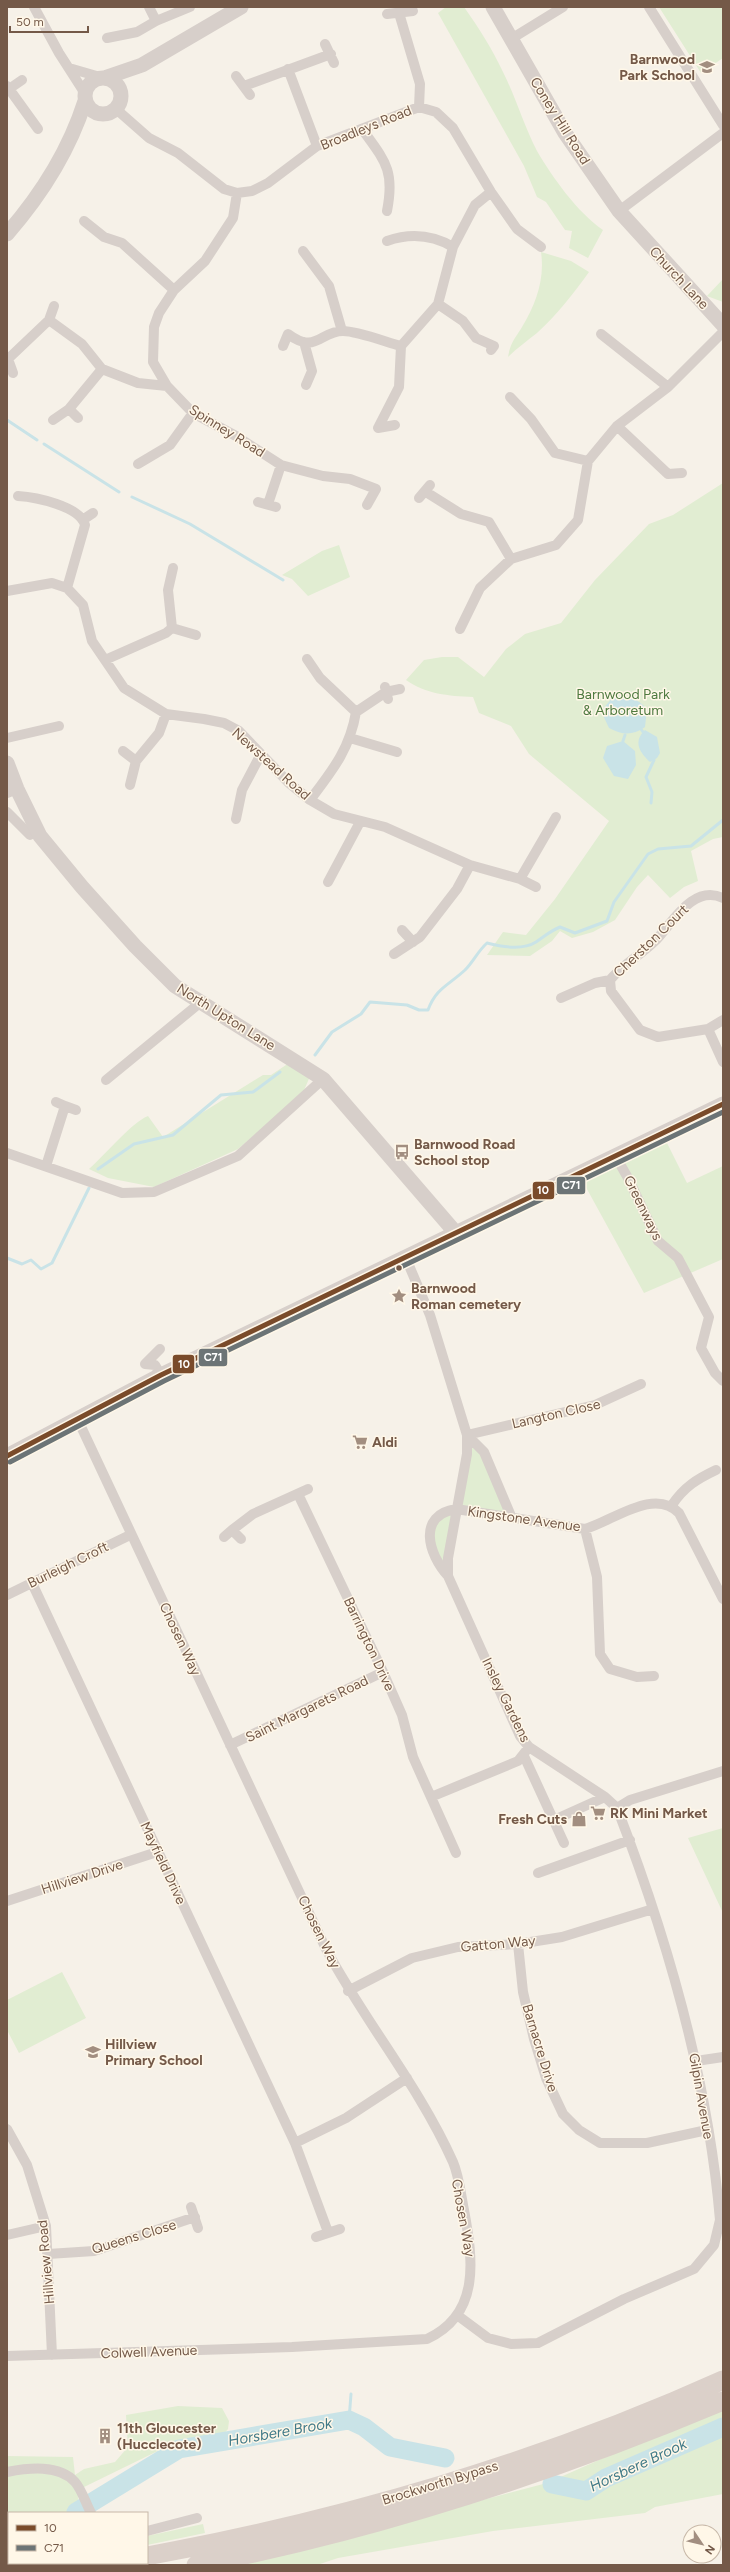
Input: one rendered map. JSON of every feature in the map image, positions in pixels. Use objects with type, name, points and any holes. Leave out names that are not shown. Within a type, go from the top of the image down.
[{"type":"highway","name":"Brockworth Bypass","points":[[148,2556],[285,2526],[410,2493],[534,2454],[723,2380]]},
{"type":"highway","name":"Brockworth Bypass","points":[[196,2565],[287,2545],[380,2521],[509,2482],[723,2401]]},
{"type":"street","points":[[34,7],[91,110],[102,114]]},
{"type":"street","points":[[149,7],[156,21]]},
{"type":"street","points":[[107,38],[137,32],[156,21],[190,7]]},
{"type":"street","points":[[7,234],[41,190],[69,143],[85,97],[93,80],[142,65],[241,7]]},
{"type":"street","name":"Coney Hill Road","points":[[493,7],[565,133],[619,211],[636,231]]},
{"type":"street","points":[[511,39],[563,7]]},
{"type":"street","points":[[649,7],[723,125]]},
{"type":"street","points":[[387,14],[413,11]]},
{"type":"street","points":[[399,13],[420,84],[419,107]]},
{"type":"street","points":[[244,86],[288,69],[333,58],[324,44]]},
{"type":"street","points":[[69,143],[102,114],[116,108],[121,93],[142,65]]},
{"type":"street","points":[[69,68],[103,77],[116,83],[121,93]]},
{"type":"street","points":[[288,69],[317,146]]},
{"type":"street","points":[[236,76],[250,95]]},
{"type":"street","points":[[22,80],[8,87],[38,129]]},
{"type":"street","name":"Broadleys Road","points":[[237,193],[252,191],[268,183],[317,146],[419,107],[436,112],[453,128],[490,192],[517,229],[541,247]]},
{"type":"street","points":[[116,108],[149,138],[178,153],[224,189],[237,193]]},
{"type":"street","points":[[362,129],[384,161],[391,177],[387,211]]},
{"type":"street","points":[[619,211],[723,133]]},
{"type":"street","points":[[395,425],[378,428],[399,387],[401,346],[438,304],[453,247],[475,204],[490,192]]},
{"type":"street","name":"Spinney Road","points":[[237,193],[233,218],[204,261],[174,290],[159,313],[154,327],[153,362],[167,386],[193,413],[236,436],[281,466],[323,476],[350,479],[376,489],[367,505]]},
{"type":"street","points":[[84,221],[104,237],[125,239],[174,290]]},
{"type":"street","name":"Church Lane","points":[[636,231],[723,325]]},
{"type":"street","points":[[387,241],[410,235],[433,238],[453,247]]},
{"type":"street","points":[[303,251],[329,286],[342,331]]},
{"type":"street","points":[[438,304],[463,322],[476,338],[494,346],[491,350]]},
{"type":"street","points":[[13,373],[7,358],[49,320],[54,306]]},
{"type":"street","points":[[49,320],[82,344],[102,369],[138,383],[167,386]]},
{"type":"street","points":[[283,346],[288,334],[298,341],[311,343],[342,331],[401,346]]},
{"type":"street","points":[[460,629],[480,588],[511,559],[556,545],[578,520],[588,461],[617,426],[668,387],[723,332]]},
{"type":"street","points":[[601,334],[668,387]]},
{"type":"street","points":[[304,342],[312,371],[306,384]]},
{"type":"street","points":[[53,420],[69,409],[102,369]]},
{"type":"street","points":[[510,398],[531,419],[555,453],[588,461]]},
{"type":"street","points":[[69,409],[78,418]]},
{"type":"street","points":[[138,464],[170,445],[193,413]]},
{"type":"street","points":[[617,426],[668,474],[682,473]]},
{"type":"street","points":[[258,502],[272,506],[281,466]]},
{"type":"street","points":[[425,492],[461,514],[488,522],[511,559]]},
{"type":"street","points":[[7,591],[52,583],[67,588],[85,525],[84,519],[77,514],[39,493],[18,496]]},
{"type":"street","points":[[84,519],[93,513]]},
{"type":"street","points":[[172,628],[168,590],[173,568]]},
{"type":"street","name":"Newstead Road","points":[[67,588],[83,605],[92,641],[124,688],[166,714],[224,723],[239,731],[289,783],[310,800],[334,814],[385,828],[470,865],[520,879],[536,887]]},
{"type":"street","points":[[172,628],[196,635]]},
{"type":"street","points":[[105,660],[166,633],[172,628]]},
{"type":"street","points":[[306,658],[320,678],[356,712]]},
{"type":"street","points":[[310,800],[340,760],[350,738],[356,712],[386,692],[400,689]]},
{"type":"street","points":[[130,785],[136,761],[159,734],[166,714]]},
{"type":"street","points":[[7,738],[59,726]]},
{"type":"street","points":[[350,738],[397,753]]},
{"type":"street","points":[[123,751],[136,761]]},
{"type":"street","points":[[236,819],[242,790],[261,754]]},
{"type":"street","name":"North Upton Lane","points":[[7,763],[12,791],[40,836],[82,887],[175,986],[323,1079],[455,1232]]},
{"type":"street","points":[[7,812],[30,835]]},
{"type":"street","points":[[520,879],[556,817]]},
{"type":"street","points":[[329,875],[360,822]]},
{"type":"street","points":[[394,954],[420,938],[457,890],[470,865]]},
{"type":"street","name":"Cherston Court","points":[[723,898],[716,895],[699,898],[682,907],[656,940],[618,971],[610,980],[611,991],[640,1030],[658,1037],[708,1029],[723,1020]]},
{"type":"street","points":[[402,930],[413,942]]},
{"type":"street","points":[[561,998],[596,983],[610,980]]},
{"type":"street","points":[[106,1080],[201,1002]]},
{"type":"street","points":[[708,1029],[723,1062]]},
{"type":"street","points":[[7,1153],[122,1193],[154,1192],[238,1156],[323,1079]]},
{"type":"street","points":[[46,1166],[60,1104],[76,1110]]},
{"type":"street","points":[[7,1456],[161,1375],[455,1232],[616,1157],[723,1104]]},
{"type":"street","name":"Greenways","points":[[616,1157],[628,1178],[658,1242],[678,1258],[709,1317],[701,1348],[715,1373],[723,1381]]},
{"type":"street","name":"Insley Gardens","points":[[405,1256],[430,1315],[467,1435],[467,1454],[448,1558],[448,1576]]},
{"type":"street","points":[[160,1349],[145,1364],[155,1365],[161,1375]]},
{"type":"street","name":"Langton Close","points":[[467,1435],[595,1405],[641,1384]]},
{"type":"street","name":"Chosen Way","points":[[77,1418],[130,1535],[326,1949],[348,1991],[407,2078],[454,2164],[471,2260],[469,2293],[457,2315],[438,2334],[426,2339],[322,2346]]},
{"type":"street","points":[[467,1435],[484,1452],[511,1516]]},
{"type":"street","points":[[716,1470],[693,1481],[681,1492],[672,1505],[679,1513],[723,1599]]},
{"type":"street","points":[[224,1537],[253,1514],[308,1489]]},
{"type":"street","name":"Barrington Drive","points":[[298,1494],[402,1715],[413,1757],[456,1853]]},
{"type":"street","name":"Kingstone Avenue","points":[[456,1509],[511,1516],[575,1529],[585,1529],[601,1524],[637,1506],[653,1503],[672,1505]]},
{"type":"street","name":"Insley Gardens","points":[[456,1509],[443,1511],[435,1520],[430,1535],[431,1550],[440,1567],[448,1576],[520,1736],[564,1843]]},
{"type":"street","points":[[585,1529],[597,1577],[600,1654],[610,1669],[637,1677],[654,1676]]},
{"type":"street","points":[[232,1530],[241,1540]]},
{"type":"street","name":"Burleigh Croft","points":[[7,1595],[130,1535]]},
{"type":"street","name":"Mayfield Drive","points":[[32,1582],[157,1852],[295,2143],[328,2232]]},
{"type":"street","name":"Saint Margarets Road","points":[[230,1745],[383,1672]]},
{"type":"street","points":[[431,1797],[518,1761],[526,1752]]},
{"type":"street","name":"Insley Gardens","points":[[526,1752],[605,1797],[618,1808]]},
{"type":"street","points":[[618,1808],[630,1800],[723,1771]]},
{"type":"street","points":[[554,1820],[605,1797]]},
{"type":"street","name":"Gilpin Avenue","points":[[457,2315],[488,2338],[511,2344],[538,2343],[624,2299],[694,2269],[714,2245],[719,2230],[718,2203],[696,2061],[679,1989],[618,1808]]},
{"type":"street","points":[[538,1873],[630,1840]]},
{"type":"street","name":"Hillview Drive","points":[[7,1901],[157,1852]]},
{"type":"street","name":"Gatton Way","points":[[348,1991],[412,1958],[458,1947],[518,1944],[562,1937],[653,1909]]},
{"type":"street","name":"Barnacre Drive","points":[[518,1944],[523,1992],[534,2040],[546,2078],[563,2114],[579,2130],[600,2143],[647,2143],[707,2130]]},
{"type":"street","points":[[696,2061],[723,2057]]},
{"type":"street","points":[[295,2143],[346,2118],[407,2078]]},
{"type":"street","name":"Hillview Road","points":[[7,2129],[27,2164],[46,2226],[52,2354]]},
{"type":"street","points":[[191,2207],[198,2228]]},
{"type":"street","name":"Queens Close","points":[[48,2254],[94,2251],[195,2217]]},
{"type":"street","points":[[7,2235],[46,2226]]},
{"type":"street","points":[[316,2237],[328,2232],[340,2230]]},
{"type":"street","name":"Colwell Avenue","points":[[7,2356],[52,2354],[292,2351],[322,2346]]},
{"type":"street","points":[[7,2472],[32,2467],[55,2472],[75,2482],[90,2512]]},
{"type":"street","points":[[148,2531],[197,2518]]},
{"type":"green space","points":[[446,7],[464,7],[499,63],[532,141],[543,161],[566,194],[593,223],[603,230],[588,258],[569,248],[572,231],[565,230],[546,202],[537,197],[524,166],[438,13]]},
{"type":"green space","name":"Barnwood Park School","points":[[659,7],[723,7],[723,58],[701,73]]},
{"type":"green space","points":[[541,252],[571,261],[589,272],[551,319],[537,333],[508,357],[512,344],[527,318],[538,291],[542,272]]},
{"type":"green space","points":[[723,279],[723,302],[707,296]]},
{"type":"green space","name":"Barnwood Park & Arboretum","points":[[723,483],[723,837],[713,839],[691,851],[698,881],[684,887],[670,898],[648,875],[637,887],[615,920],[593,932],[572,938],[560,931],[552,941],[530,956],[487,955],[503,932],[526,935],[555,899],[609,821],[529,754],[511,726],[479,713],[473,697],[455,696],[429,691],[406,680],[424,660],[442,657],[458,657],[484,677],[506,649],[525,634],[561,623],[595,580],[649,524],[673,515]]},
{"type":"green space","points":[[339,545],[350,577],[308,596],[292,579],[282,575],[322,551]]},
{"type":"green space","points":[[292,1061],[311,1074],[302,1095],[238,1149],[154,1187],[108,1178],[89,1169],[126,1132],[148,1116],[163,1137],[263,1075],[271,1075]]},
{"type":"green space","points":[[665,1139],[687,1183],[723,1166],[723,1259],[644,1293],[582,1180]]},
{"type":"green space","points":[[468,1444],[484,1452],[515,1519],[455,1507],[448,1576],[431,1550],[435,1520],[457,1502]]},
{"type":"green space","points":[[723,1828],[723,1913],[688,1838]]},
{"type":"green space","points":[[62,1972],[86,2018],[19,2053],[7,2030],[7,2000]]},
{"type":"green space","points":[[723,2405],[723,2494],[655,2507],[645,2513],[493,2531],[338,2558],[317,2565],[236,2565],[547,2483]]},
{"type":"green space","points":[[178,2406],[222,2408],[229,2421],[228,2429],[221,2437],[168,2446],[82,2488],[76,2478],[80,2512],[8,2512],[8,2564],[23,2564],[7,2565],[7,2456],[73,2457],[75,2475],[84,2469],[115,2462],[128,2447],[126,2415]]},
{"type":"green space","points":[[203,2524],[205,2533],[148,2545],[148,2536]]},
{"type":"water","points":[[614,696],[632,698],[640,702],[647,709],[645,727],[636,732],[627,734],[609,728],[601,711]]},
{"type":"water","points":[[645,730],[657,737],[660,753],[657,758],[650,762],[640,750],[638,742],[641,734]]},
{"type":"water","points":[[623,741],[635,751],[636,765],[628,779],[614,776],[603,758],[607,746]]},
{"type":"waterway","points":[[7,420],[37,440]]},
{"type":"waterway","points":[[44,444],[119,492]]},
{"type":"waterway","points":[[132,497],[190,524],[283,580]]},
{"type":"waterway","points":[[623,741],[625,735]]},
{"type":"waterway","points":[[651,803],[652,792],[646,777],[654,760]]},
{"type":"waterway","points":[[315,1055],[332,1032],[361,1014],[370,1002],[407,1005],[419,1010],[428,1010],[439,992],[471,964],[487,943],[505,947],[525,947],[560,927],[575,933],[607,921],[614,902],[648,854],[658,849],[691,846],[723,820]]},
{"type":"waterway","points":[[98,1169],[134,1144],[173,1135],[221,1095],[253,1092],[280,1072]]},
{"type":"waterway","points":[[7,1258],[22,1264],[31,1260],[41,1269],[52,1263],[89,1188]]},
{"type":"waterway","points":[[349,2420],[351,2394]]},
{"type":"waterway","name":"Horsbere Brook","points":[[76,2512],[179,2449],[349,2420],[364,2427],[390,2447],[445,2458]]},
{"type":"waterway","name":"Horsbere Brook","points":[[552,2484],[586,2491],[606,2478],[723,2427]]},
{"type":"transit line","name":"10","points":[[7,1456],[161,1375],[723,1104]]},
{"type":"transit line","name":"C71","points":[[10,1462],[164,1381],[723,1112]]},
{"type":"place","name":"Barnwood Park School","points":[[707,67]]},
{"type":"place","name":"Barnwood Road School stop","points":[[402,1152]]},
{"type":"place","name":"Barnwood Roman cemetery","points":[[399,1296]]},
{"type":"place","name":"Aldi","points":[[360,1442]]},
{"type":"place","name":"RK Mini Market","points":[[598,1813]]},
{"type":"place","name":"Fresh Cuts","points":[[579,1819]]},
{"type":"place","name":"Hillview Primary School","points":[[93,2052]]},
{"type":"place","name":"11th Gloucester (Hucclecote)","points":[[105,2436]]}]
